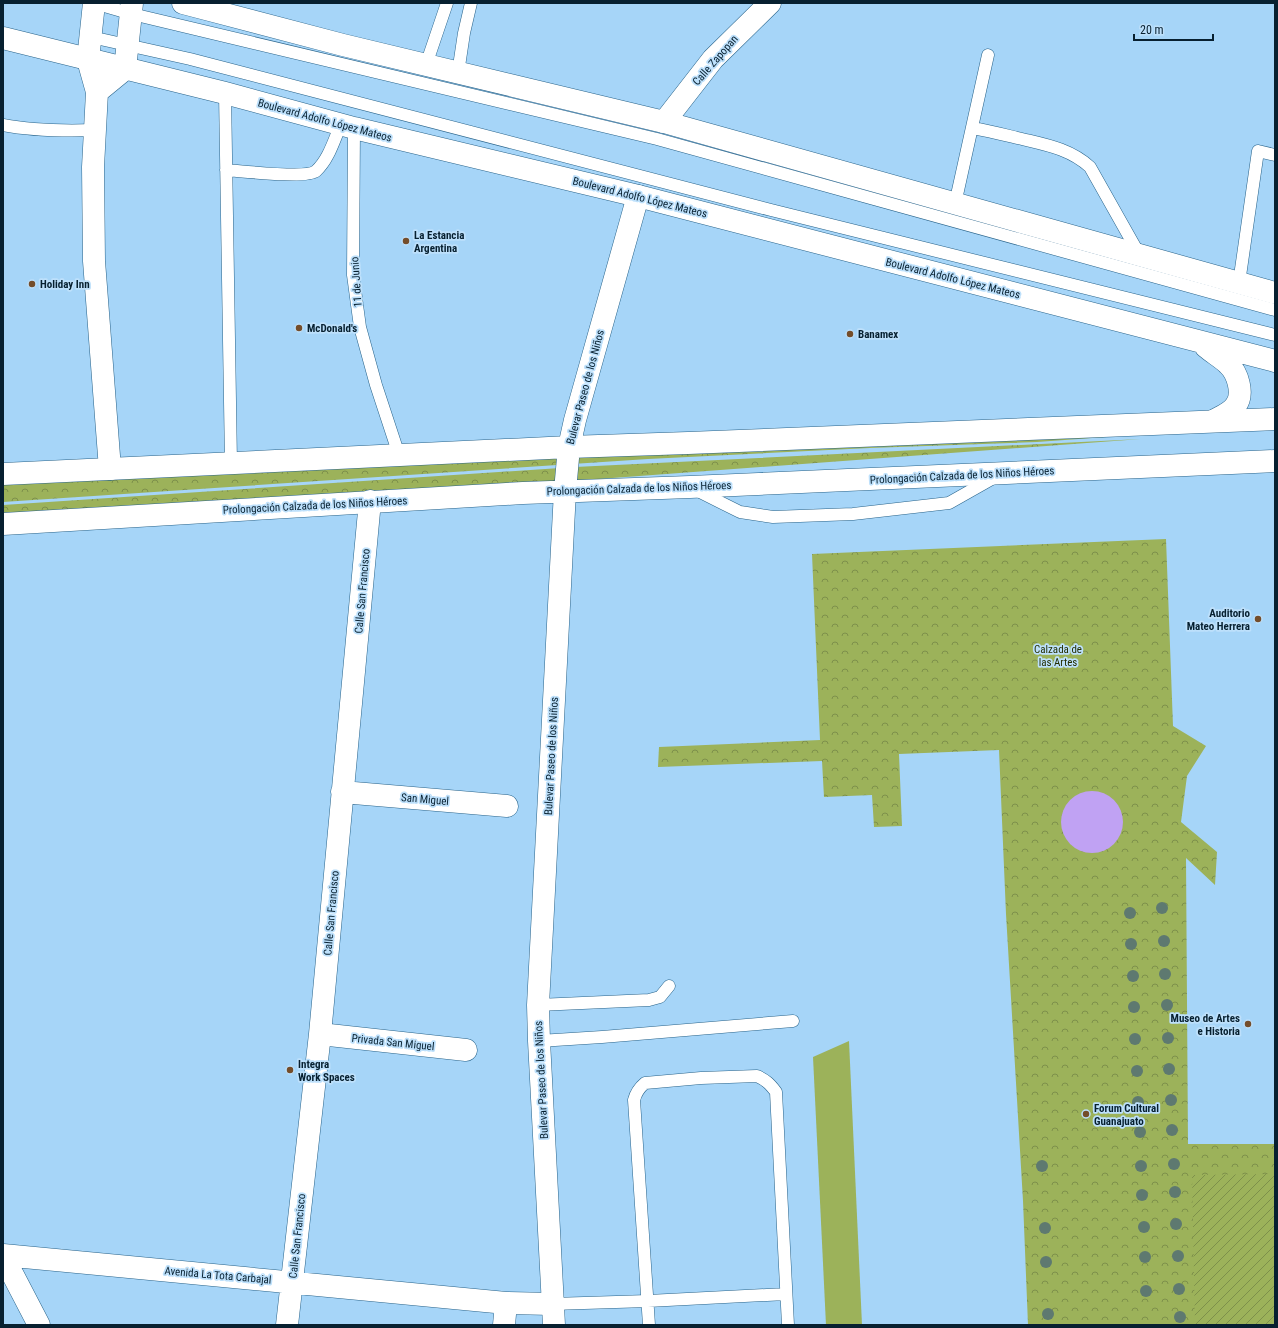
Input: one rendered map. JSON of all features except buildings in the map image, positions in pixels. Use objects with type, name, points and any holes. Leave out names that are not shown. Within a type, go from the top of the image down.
[{"type":"street","points":[[94,3],[88,60],[97,92],[93,167],[94,261],[110,469]]},
{"type":"street","points":[[183,3],[343,45],[664,122],[1275,293]]},
{"type":"street","name":"Calle Zapopan","points":[[664,122],[713,59],[770,3]]},
{"type":"street","points":[[97,92],[126,69],[132,8]]},
{"type":"street","name":"Boulevard Adolfo López Mateos","points":[[3,38],[225,93],[347,126],[638,196],[1275,361]]},
{"type":"street","name":"Bulevar Paseo de los Niños","points":[[553,1314],[538,1041],[538,1005],[565,491],[569,447],[578,408],[638,196]]},
{"type":"street","points":[[1197,340],[1230,365],[1237,378],[1240,394],[1236,405],[1229,412],[1213,422]]},
{"type":"street","points":[[3,474],[400,454],[1275,419]]},
{"type":"street","name":"Prolongación Calzada de los Niños Héroes","points":[[3,524],[370,501],[565,491],[690,487],[1275,461]]},
{"type":"street","name":"Calle San Francisco","points":[[287,1325],[320,1034],[370,501]]},
{"type":"street","name":"San Miguel","points":[[342,792],[507,806]]},
{"type":"street","name":"Privada San Miguel","points":[[320,1034],[466,1050]]},
{"type":"street","points":[[3,1256],[38,1325]]},
{"type":"street","name":"Avenida La Tota Carbajal","points":[[3,1256],[506,1303],[553,1314]]},
{"type":"street","points":[[504,1325],[506,1303]]},
{"type":"lane","points":[[94,3],[132,8],[657,139],[1275,310]]},
{"type":"lane","points":[[426,65],[447,3]]},
{"type":"lane","points":[[458,72],[464,33],[471,3]]},
{"type":"lane","points":[[91,37],[190,59],[778,212],[1275,335]]},
{"type":"lane","points":[[956,204],[988,55]]},
{"type":"lane","points":[[225,93],[231,463]]},
{"type":"lane","points":[[3,125],[19,128],[60,131],[95,130]]},
{"type":"lane","points":[[226,170],[300,175],[314,172],[326,160],[347,126]]},
{"type":"lane","name":"11 de Junio","points":[[347,126],[353,275],[360,327],[376,385],[400,454]]},
{"type":"lane","points":[[973,128],[1057,147],[1084,162],[1090,167],[1140,256]]},
{"type":"lane","points":[[1239,283],[1258,152],[1275,155]]},
{"type":"lane","points":[[690,487],[740,512],[773,517],[853,514],[949,503],[1002,473]]},
{"type":"lane","points":[[538,1005],[649,1000],[660,997],[669,986]]},
{"type":"lane","points":[[538,1041],[793,1022]]},
{"type":"lane","points":[[649,1325],[634,1100],[635,1093],[645,1083],[701,1078],[757,1076],[771,1084],[776,1092],[788,1325]]},
{"type":"lane","points":[[553,1314],[648,1301],[786,1294]]},
{"type":"green space","points":[[1190,431],[1037,442],[870,448],[648,459],[3,502],[3,482]]},
{"type":"green space","points":[[1141,439],[3,523],[3,505],[575,467]]},
{"type":"green space","name":"Calzada de las Artes","points":[[1166,539],[1173,726],[1206,746],[1187,776],[1181,822],[1217,852],[1215,885],[1186,858],[1188,1144],[1275,1144],[1275,1325],[1028,1325],[1023,1201],[1006,914],[999,750],[899,754],[902,826],[874,827],[872,795],[824,797],[822,761],[658,767],[659,747],[820,740],[812,554]]},
{"type":"green space","points":[[849,1041],[862,1325],[826,1325],[813,1057]]},
{"type":"green space","points":[[1275,1174],[1275,1325],[1195,1325],[1192,1175]]},
{"type":"shaded area","points":[[1092,791],[1104,793],[1114,800],[1121,810],[1123,822],[1121,834],[1114,844],[1104,851],[1092,853],[1080,851],[1070,844],[1063,834],[1061,822],[1063,810],[1070,800],[1080,793]]},
{"type":"place","name":"La Estancia Argentina","points":[[406,241]]},
{"type":"place","name":"Holiday Inn","points":[[32,284]]},
{"type":"place","name":"McDonald's","points":[[299,328]]},
{"type":"place","name":"Banamex","points":[[850,334]]},
{"type":"place","name":"Auditorio Mateo Herrera","points":[[1258,619]]},
{"type":"place","name":"Museo de Artes e Historia","points":[[1248,1024]]},
{"type":"place","name":"Integra Work Spaces","points":[[290,1070]]},
{"type":"place","name":"Forum Cultural Guanajuato","points":[[1086,1114]]}]
